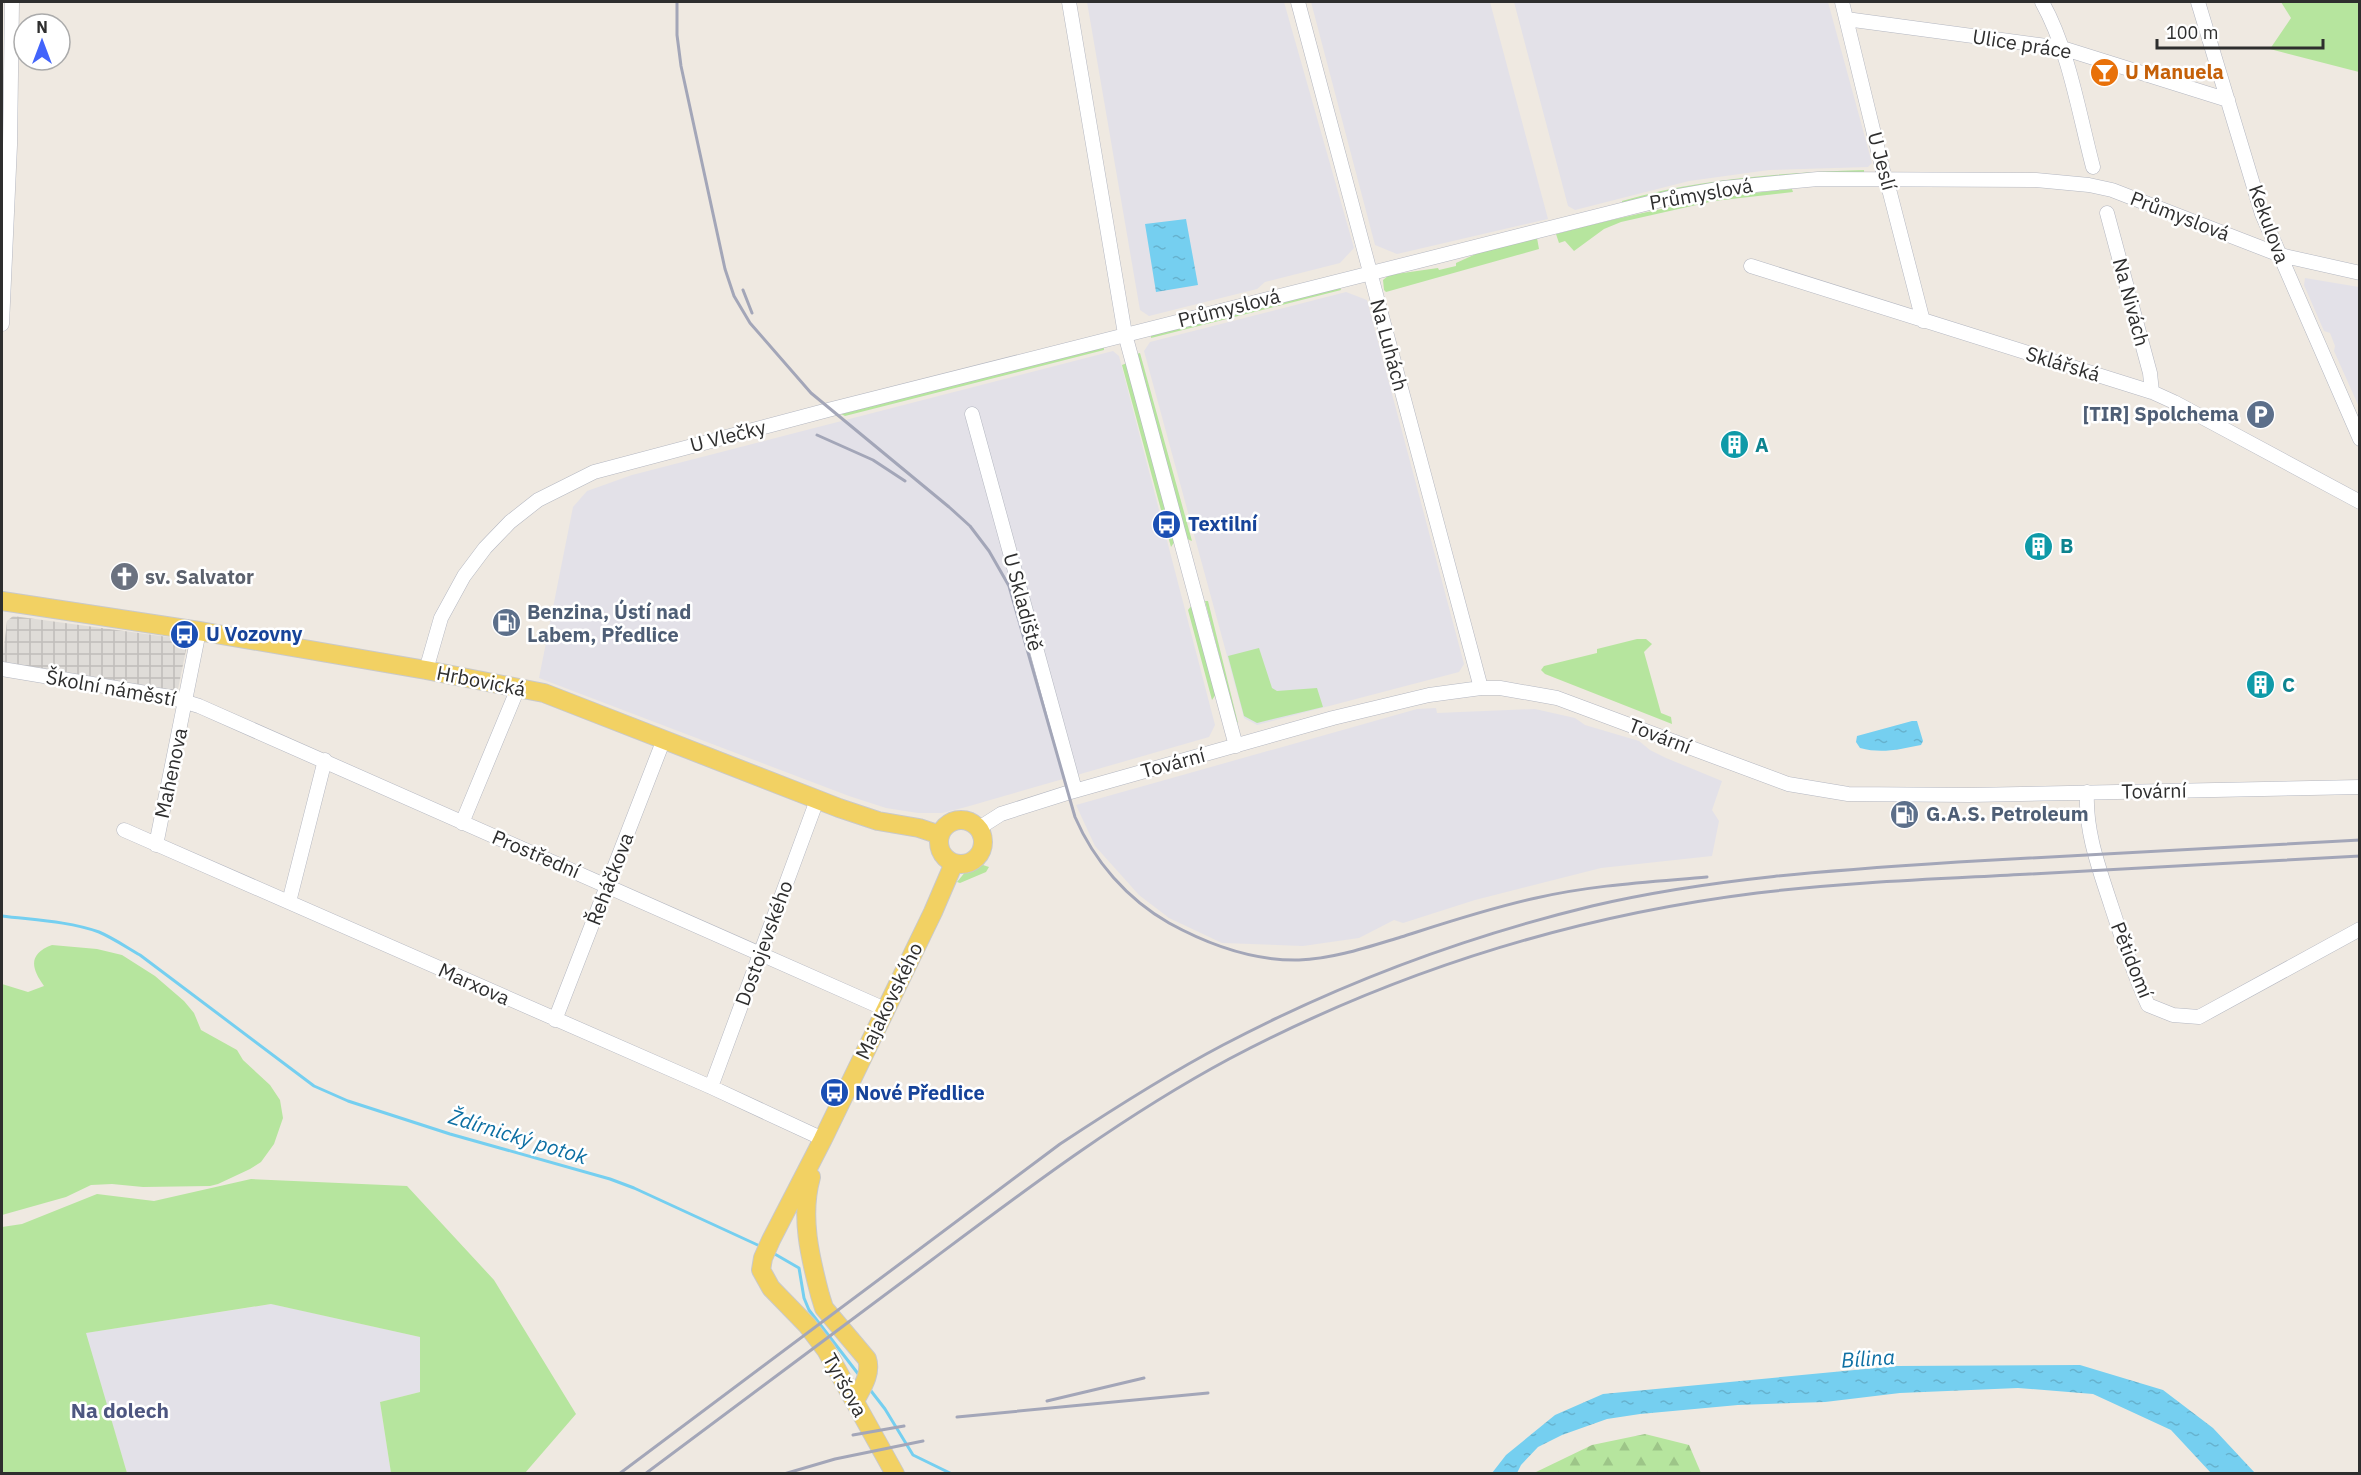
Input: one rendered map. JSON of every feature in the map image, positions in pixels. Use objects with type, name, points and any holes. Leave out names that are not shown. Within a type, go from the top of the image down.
[{"type":"main road","name":"Hrbovická","points":[[2,601],[199,631],[518,687],[573,703],[817,800],[878,821],[919,828],[940,835]]},
{"type":"main road","points":[[955,820],[969,820],[979,828],[984,838],[984,846],[980,855],[972,862],[954,863],[942,853],[939,844],[940,835],[946,825],[955,820]]},
{"type":"main road","name":"Majakovského","points":[[785,1304],[771,1288],[761,1270],[763,1258],[933,912],[954,863]]},
{"type":"main road","name":"Majakovského","points":[[823,1139],[805,1197],[805,1214],[816,1278],[824,1308],[867,1359],[869,1365],[861,1387]]},
{"type":"main road","name":"Tyršova","points":[[785,1304],[807,1325],[826,1350],[861,1387],[895,1473]]},
{"type":"street","points":[[2,324],[10,141],[12,2]]},
{"type":"street","points":[[1070,2],[1125,334],[1236,746]]},
{"type":"street","name":"Na Luhách","points":[[1298,2],[1481,688]]},
{"type":"street","name":"U Jeslí","points":[[1842,2],[1885,179],[1923,321]]},
{"type":"street","points":[[2042,2],[2050,15],[2062,48],[2093,167]]},
{"type":"street","name":"Kekulova","points":[[2198,2],[2262,214],[2360,439]]},
{"type":"street","name":"Ulice práce","points":[[1846,19],[2062,48],[2228,100]]},
{"type":"street","name":"Průmyslová","points":[[1125,334],[1673,197],[1777,182],[1818,179],[2036,180],[2089,185],[2138,199],[2280,255],[2360,273]]},
{"type":"street","name":"Na Nivách","points":[[2107,213],[2150,373],[2152,392]]},
{"type":"street","name":"Sklářská","points":[[1751,266],[2152,392],[2360,501]]},
{"type":"street","name":"U Vlečky","points":[[426,670],[441,618],[464,576],[485,548],[510,522],[538,500],[594,472],[1125,334]]},
{"type":"street","name":"U Skladiště","points":[[972,414],[1075,790]]},
{"type":"street","name":"Školní náměstí","points":[[2,669],[186,701],[199,631]]},
{"type":"street","points":[[462,823],[518,687]]},
{"type":"street","name":"Tovární","points":[[979,828],[1000,814],[1075,790],[1398,701],[1429,694],[1481,688],[1522,691],[1557,698],[1788,784],[1821,790],[1866,795],[2360,787]]},
{"type":"street","name":"Prostřední","points":[[186,701],[325,760],[462,823],[885,1009]]},
{"type":"street","name":"Mahenova","points":[[156,845],[186,701]]},
{"type":"street","name":"Řeháčkova","points":[[555,1020],[664,739]]},
{"type":"street","points":[[289,902],[325,760]]},
{"type":"street","name":"Pětidomí","points":[[2087,792],[2086,812],[2097,862],[2133,972],[2148,1005],[2173,1015],[2199,1017],[2360,928]]},
{"type":"street","name":"Dostojevského","points":[[711,1087],[817,800]]},
{"type":"street","name":"Marxova","points":[[124,830],[711,1087],[823,1139]]},
{"type":"shaded area","points":[[1087,2],[1284,2],[1354,248],[1340,263],[1265,282],[1257,289],[1149,316],[1140,310]]},
{"type":"shaded area","points":[[1311,2],[1490,2],[1548,219],[1397,254],[1375,245]]},
{"type":"shaded area","points":[[1514,2],[1828,2],[1872,163],[1868,167],[1769,170],[1689,181],[1575,210],[1568,206]]},
{"type":"shaded area","points":[[2305,278],[2359,287],[2359,407],[2334,351],[2335,346],[2330,333],[2324,331],[2304,285]]},
{"type":"shaded area","points":[[1346,292],[1367,300],[1464,664],[1459,672],[1257,725],[1244,718],[1144,351],[1150,342]]},
{"type":"shaded area","points":[[1113,351],[1119,356],[1215,725],[1209,737],[966,807],[942,813],[918,813],[886,808],[849,796],[539,678],[573,507],[587,491],[632,475]]},
{"type":"shaded area","points":[[13,616],[183,639],[187,645],[178,689],[177,691],[2,663],[7,621]]},
{"type":"shaded area","points":[[1436,708],[1437,713],[1535,709],[1575,718],[1585,725],[1639,741],[1666,758],[1722,781],[1712,810],[1719,821],[1712,856],[1601,868],[1475,900],[1403,923],[1394,920],[1359,938],[1303,946],[1222,943],[1169,918],[1139,895],[1095,846],[1076,805],[1417,709]]},
{"type":"shaded area","points":[[272,1304],[420,1337],[420,1392],[380,1402],[391,1473],[127,1473],[85,1333]]},
{"type":"green space","points":[[2281,2],[2359,2],[2359,72],[2270,49],[2291,18]]},
{"type":"green space","points":[[1864,170],[1864,172],[1817,174],[1622,203],[1622,201],[1652,193],[1712,182],[1772,175]]},
{"type":"green space","points":[[1792,189],[1793,192],[1714,201],[1621,222],[1604,229],[1574,251],[1565,241],[1559,243],[1556,234],[1673,207],[1732,196]]},
{"type":"green space","points":[[1537,238],[1539,249],[1386,292],[1384,290],[1383,280],[1389,275],[1456,266],[1456,263],[1478,253]]},
{"type":"green space","points":[[1340,287],[1341,290],[1151,338],[1151,335]]},
{"type":"green space","points":[[1104,347],[1104,350],[845,416],[841,414]]},
{"type":"green space","points":[[1140,353],[1192,541],[1187,539],[1136,354]]},
{"type":"green space","points":[[1127,363],[1175,541],[1171,547],[1122,365]]},
{"type":"green space","points":[[1205,601],[1208,601],[1238,723],[1236,721]]},
{"type":"green space","points":[[1192,605],[1216,694],[1212,700],[1188,610]]},
{"type":"green space","points":[[1646,639],[1652,644],[1644,652],[1661,713],[1671,717],[1672,724],[1545,674],[1541,670],[1544,666],[1597,653],[1597,649]]},
{"type":"green space","points":[[1259,648],[1272,688],[1277,691],[1317,688],[1323,707],[1257,723],[1244,716],[1228,656]]},
{"type":"green space","points":[[983,865],[989,867],[986,872],[960,883],[957,882],[966,871]]},
{"type":"green space","points":[[52,945],[97,949],[122,955],[155,976],[184,1001],[194,1013],[201,1030],[237,1050],[243,1060],[270,1085],[280,1100],[283,1118],[274,1144],[261,1162],[210,1186],[91,1185],[66,1197],[2,1215],[2,984],[28,992],[44,986],[36,973],[34,962],[39,953]]},
{"type":"green space","points":[[251,1179],[407,1186],[494,1280],[576,1414],[525,1473],[391,1473],[380,1402],[420,1392],[420,1337],[271,1304],[86,1333],[127,1473],[2,1473],[2,1227],[22,1224],[97,1194],[154,1201]]},
{"type":"green space","points":[[1645,1434],[1689,1445],[1701,1473],[1534,1473],[1592,1445]]},
{"type":"water","points":[[1186,219],[1198,285],[1156,292],[1145,224]]},
{"type":"water","points":[[1917,721],[1923,741],[1921,745],[1876,751],[1860,748],[1856,742],[1857,736]]},
{"type":"water","points":[[2080,1365],[2163,1390],[2213,1428],[2255,1473],[2211,1473],[2171,1430],[2093,1394],[2018,1388],[1900,1393],[1825,1402],[1738,1405],[1607,1419],[1562,1435],[1538,1447],[1521,1465],[1517,1473],[1492,1473],[1506,1455],[1555,1415],[1603,1394],[1897,1366]]},
{"type":"waterway","name":"Ždírnický potok","points":[[2,916],[75,925],[109,937],[140,955],[314,1086],[348,1101],[450,1134],[610,1179],[762,1247]]},
{"type":"waterway","name":"Ždírnický potok","points":[[773,1253],[799,1268],[804,1298],[809,1310],[859,1375]]},
{"type":"waterway","name":"Ždírnický potok","points":[[868,1387],[885,1409],[913,1455],[952,1474]]},
{"type":"railway","points":[[677,2],[677,35],[681,66],[725,269],[734,296],[750,323],[811,393],[949,507],[970,526],[989,551],[1009,586],[1075,817],[1102,864],[1139,903],[1169,923],[1216,945],[1248,955],[1299,960],[1350,952],[1485,911],[1557,894],[1621,884],[1707,877]]},
{"type":"railway","points":[[743,290],[752,313]]},
{"type":"railway","points":[[817,435],[873,460],[905,481]]},
{"type":"railway","points":[[619,1474],[1060,1144],[1160,1080],[1223,1045],[1312,1002],[1403,964],[1497,932],[1592,906],[1683,888],[1774,876],[2058,856],[2360,840]]},
{"type":"railway","points":[[645,1474],[1005,1205],[1114,1128],[1229,1059],[1292,1028],[1420,974],[1486,952],[1620,916],[1757,893],[1894,881],[2360,856]]},
{"type":"railway","points":[[1047,1401],[1144,1378]]},
{"type":"railway","points":[[957,1417],[1208,1393]]},
{"type":"railway","points":[[853,1435],[904,1426]]},
{"type":"railway","points":[[784,1474],[835,1459],[923,1441]]},
{"type":"place","name":"U Manuela","points":[[2104,72]]},
{"type":"place","name":"[TIR] Spolchema","points":[[2260,414]]},
{"type":"place","name":"A","points":[[1734,445]]},
{"type":"place","name":"Textilní","points":[[1167,524]]},
{"type":"place","name":"B","points":[[2039,546]]},
{"type":"place","name":"sv. Salvator","points":[[124,577]]},
{"type":"place","name":"Benzina, Ústí nad Labem, Předlice","points":[[506,623]]},
{"type":"place","name":"U Vozovny","points":[[185,634]]},
{"type":"place","name":"C","points":[[2261,685]]},
{"type":"place","name":"G.A.S. Petroleum","points":[[1905,814]]},
{"type":"place","name":"Nové Předlice","points":[[834,1093]]},
{"type":"district","name":"Na dolech","points":[[120,1411]]},
{"type":"water label","name":"Bílina","points":[[1868,1359]]}]
